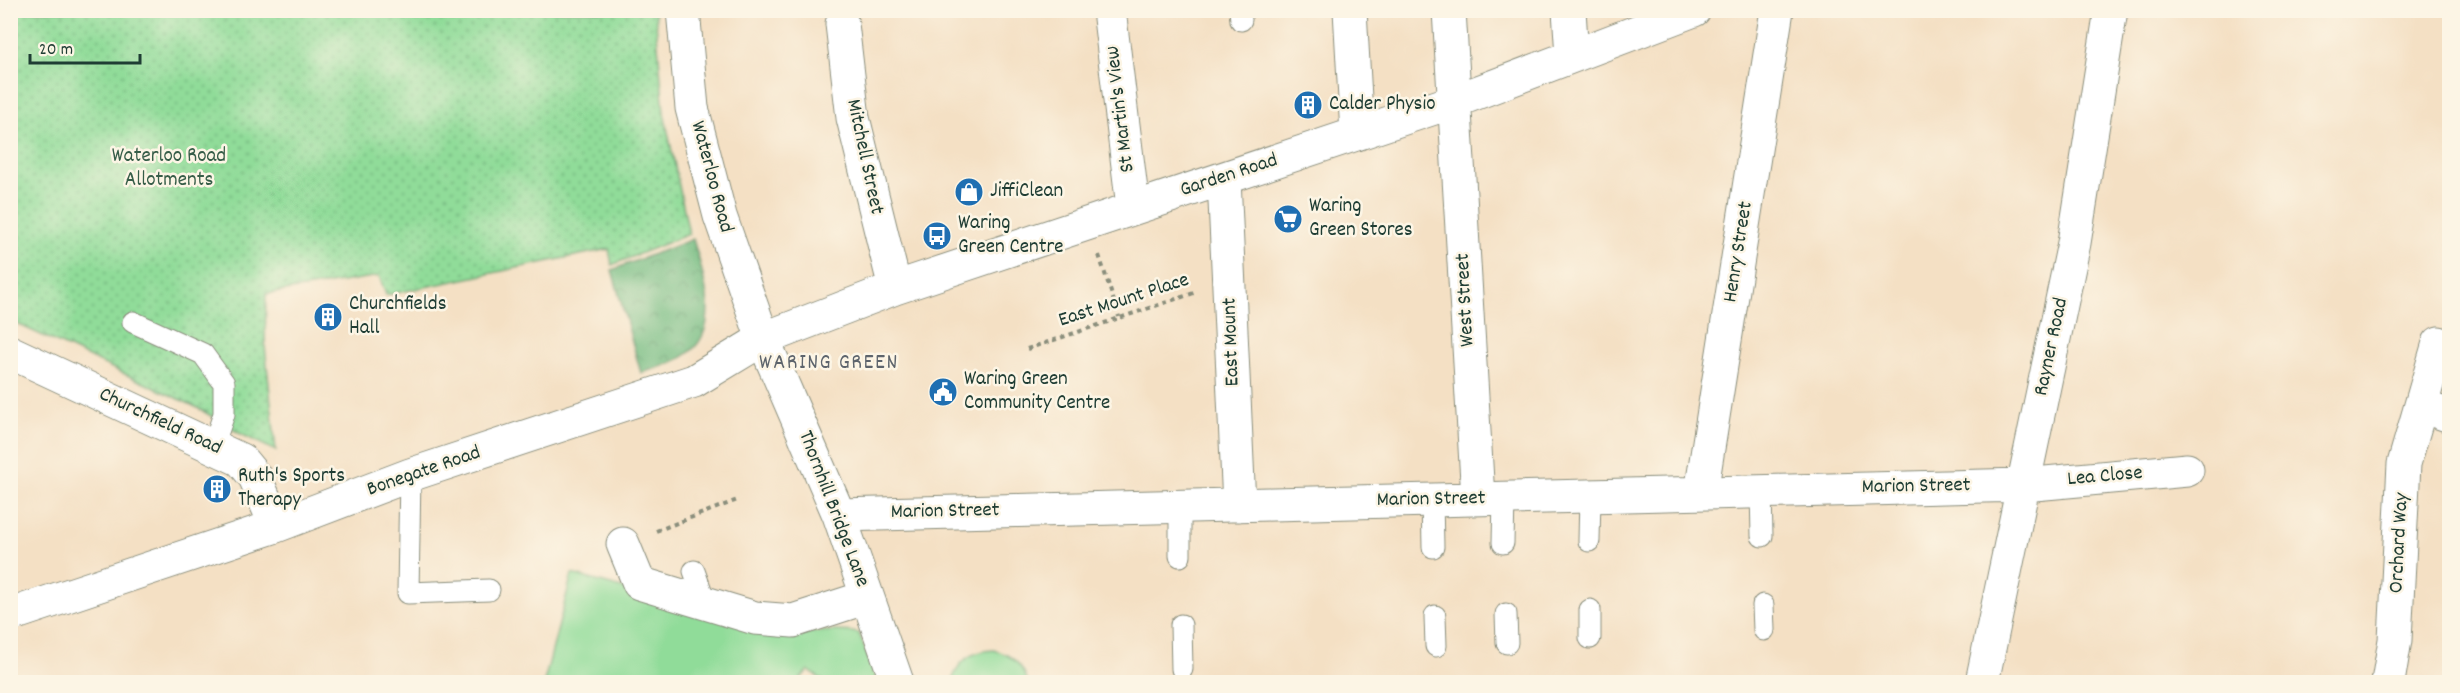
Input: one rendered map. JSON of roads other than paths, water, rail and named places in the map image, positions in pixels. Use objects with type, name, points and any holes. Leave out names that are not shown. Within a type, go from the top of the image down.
[{"type":"street","name":"Waterloo Road","points":[[683,10],[692,108],[720,216],[763,339]]},
{"type":"street","name":"St Martin's View","points":[[1109,10],[1133,207]]},
{"type":"street","points":[[1350,10],[1357,134]]},
{"type":"street","name":"West Street","points":[[1449,10],[1455,101],[1491,498]]},
{"type":"street","points":[[1569,10],[1572,56]]},
{"type":"street","name":"Garden Road","points":[[763,339],[895,288],[1455,101],[1694,10]]},
{"type":"street","name":"Henry Street","points":[[1701,493],[1777,10]]},
{"type":"street","name":"Rayner Road","points":[[1982,682],[2074,243],[2111,10]]},
{"type":"street","name":"Mitchell Street","points":[[842,24],[853,118],[895,288]]},
{"type":"street","name":"East Mount","points":[[1224,179],[1239,505]]},
{"type":"street","name":"Bonegate Road","points":[[10,615],[276,526],[410,475],[694,381],[763,339]]},
{"type":"street","name":"Thornhill Bridge Lane","points":[[763,339],[838,515],[897,682]]},
{"type":"street","name":"Orchard Way","points":[[2388,682],[2395,640],[2404,464],[2435,411],[2439,343]]},
{"type":"street","name":"Churchfield Road","points":[[10,352],[241,460],[255,477],[276,526]]},
{"type":"street","name":"Lea Close","points":[[2023,484],[2187,470]]},
{"type":"street","name":"Marion Street","points":[[838,515],[2023,484]]},
{"type":"street","points":[[623,544],[639,584],[755,618],[793,621],[867,597]]},
{"type":"lane","points":[[133,322],[203,354],[224,383],[224,414],[213,446]]},
{"type":"lane","points":[[410,475],[408,593],[489,590]]},
{"type":"lane","points":[[1761,491],[1762,536]]},
{"type":"lane","points":[[1589,541],[1590,496]]},
{"type":"lane","points":[[1491,498],[1503,543]]},
{"type":"lane","points":[[1432,500],[1433,547]]},
{"type":"lane","points":[[1180,506],[1180,556]]},
{"type":"lane","points":[[694,571],[706,604]]},
{"type":"lane","points":[[1763,605],[1764,630]]},
{"type":"lane","points":[[1590,610],[1590,638]]},
{"type":"lane","points":[[1506,614],[1507,643]]},
{"type":"lane","points":[[1435,616],[1436,646]]},
{"type":"lane","points":[[1181,625],[1182,669]]},
{"type":"place","name":"Calder Physio","points":[[1308,105]]},
{"type":"place","name":"JiffiClean","points":[[969,192]]},
{"type":"place","name":"Waring Green Stores","points":[[1288,219]]},
{"type":"place","name":"Waring Green Centre","points":[[937,236]]},
{"type":"place","name":"Churchfields Hall","points":[[328,317]]},
{"type":"place","name":"Waring Green Community Centre","points":[[943,392]]},
{"type":"place","name":"Ruth's Sports Therapy","points":[[217,489]]},
{"type":"district","name":"WARING GREEN","points":[[829,363]]},
{"type":"park label","name":"Waterloo Road Allotments","points":[[169,169]]}]
